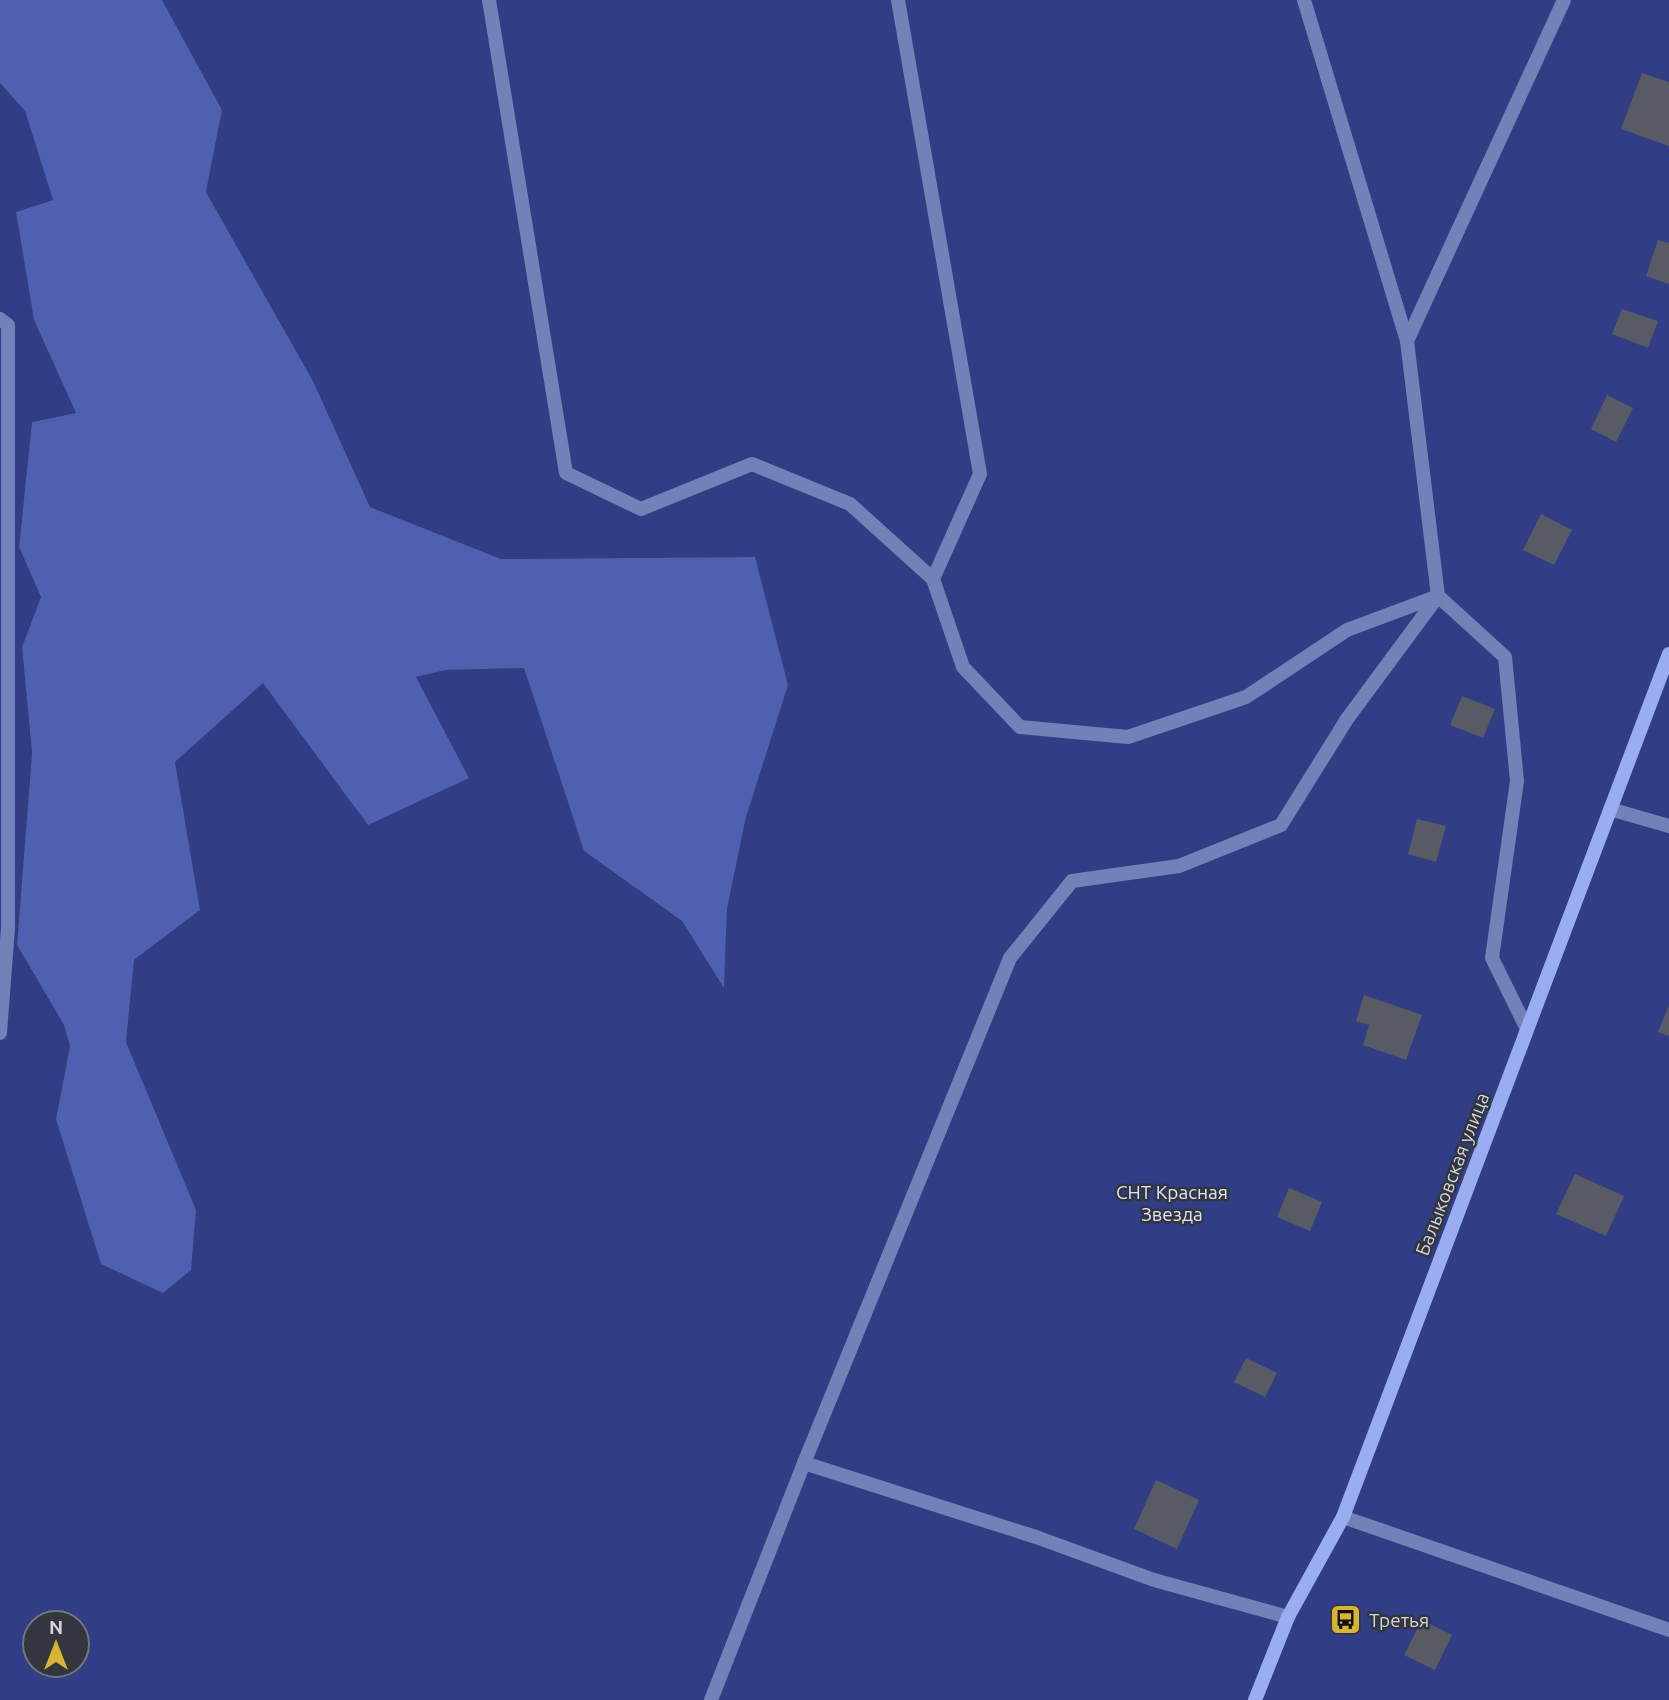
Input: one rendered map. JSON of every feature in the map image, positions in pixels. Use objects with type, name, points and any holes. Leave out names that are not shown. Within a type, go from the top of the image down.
[{"type":"street","name":"Балыковская улица","points":[[1255,1700],[1288,1617],[1343,1517],[1669,654]]},
{"type":"lane","points":[[489,0],[566,473],[641,509],[752,464],[850,505],[933,579],[963,667],[1020,727],[1128,737],[1246,697],[1347,630],[1438,596]]},
{"type":"lane","points":[[898,0],[980,474],[933,579]]},
{"type":"lane","points":[[1304,0],[1407,341],[1438,596],[1505,657],[1517,781],[1492,958],[1527,1029]]},
{"type":"lane","points":[[1407,341],[1564,0]]},
{"type":"lane","points":[[0,319],[8,325],[4,696],[8,928],[0,1034]]},
{"type":"lane","points":[[711,1700],[804,1463],[1010,958],[1072,881],[1179,866],[1281,825],[1347,719],[1438,596]]},
{"type":"lane","points":[[1610,809],[1669,826]]},
{"type":"lane","points":[[804,1463],[1036,1537],[1154,1580],[1288,1617]]},
{"type":"lane","points":[[1343,1517],[1669,1630]]},
{"type":"green space","name":"СНТ Красная Звезда","points":[[162,0],[1669,0],[1669,1700],[0,1700],[0,83],[25,111],[53,200],[16,212],[34,320],[76,413],[32,422],[19,547],[41,597],[22,647],[32,753],[17,945],[64,1025],[70,1046],[56,1119],[195,1210],[126,1042],[134,960],[200,910],[175,762],[263,683],[416,677],[446,670],[524,668],[584,851],[682,921],[724,987],[727,909],[746,817],[754,557],[501,559],[370,507],[313,381],[206,192],[222,110]]},
{"type":"shaded area","points":[[0,0],[162,0],[222,110],[206,192],[313,381],[370,507],[501,559],[755,557],[788,685],[746,817],[727,909],[724,988],[682,921],[584,851],[524,668],[446,670],[416,677],[469,778],[368,825],[263,683],[175,762],[200,910],[134,960],[126,1042],[196,1210],[191,1270],[163,1293],[101,1264],[56,1119],[70,1046],[64,1025],[17,945],[32,753],[22,647],[41,597],[19,547],[32,422],[76,413],[34,320],[16,212],[53,200],[25,111],[0,83]]},
{"type":"building","points":[[1642,73],[1669,82],[1669,146],[1621,129]]},
{"type":"building","points":[[1658,240],[1669,243],[1669,284],[1646,276]]},
{"type":"building","points":[[1622,309],[1658,321],[1648,348],[1612,334]]},
{"type":"building","points":[[1607,395],[1633,408],[1616,442],[1591,429]]},
{"type":"building","points":[[1541,514],[1572,530],[1554,565],[1523,550]]},
{"type":"building","points":[[1462,696],[1495,709],[1483,738],[1450,725]]},
{"type":"building","points":[[1417,819],[1446,826],[1436,862],[1408,854]]},
{"type":"building","points":[[1364,995],[1422,1015],[1406,1060],[1363,1045],[1369,1025],[1356,1021]]},
{"type":"building","points":[[1669,1005],[1669,1036],[1658,1032]]},
{"type":"building","points":[[1575,1174],[1624,1196],[1606,1236],[1556,1214]]},
{"type":"building","points":[[1289,1188],[1322,1202],[1310,1231],[1277,1217]]},
{"type":"building","points":[[1246,1358],[1277,1373],[1265,1397],[1234,1382]]},
{"type":"building","points":[[1156,1480],[1199,1500],[1177,1549],[1134,1529]]},
{"type":"building","points":[[1422,1620],[1452,1635],[1435,1670],[1404,1655]]},
{"type":"place","name":"Третья","points":[[1346,1620]]}]
